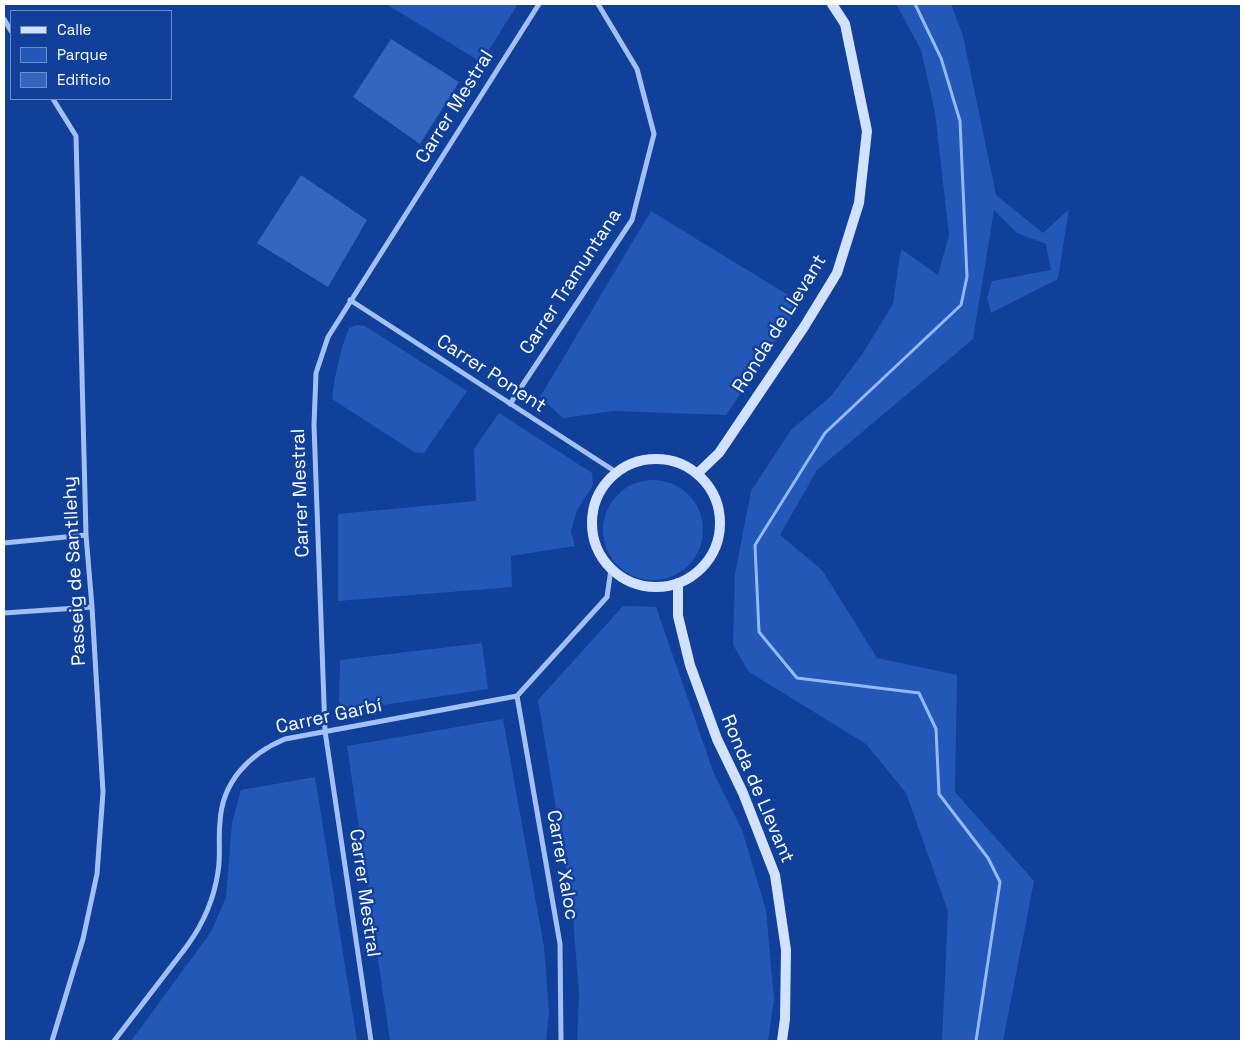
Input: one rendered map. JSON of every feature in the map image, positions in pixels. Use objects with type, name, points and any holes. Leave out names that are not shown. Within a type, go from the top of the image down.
[{"type":"main road","name":"Ronda de Llevant","points":[[697,474],[719,453],[804,327],[837,273],[859,203],[867,131],[845,24],[832,4]]},
{"type":"main road","points":[[657,459],[678,463],[697,474],[706,483],[716,502],[720,527],[715,548],[695,574],[678,583],[656,587],[630,582],[611,569],[603,560],[594,540],[591,524],[595,502],[601,489],[616,472],[635,462],[657,459]]},
{"type":"main road","name":"Ronda de Llevant","points":[[678,583],[678,616],[690,665],[716,740],[743,794],[775,876],[786,950],[785,1019],[782,1041]]},
{"type":"street","name":"Carrer Mestral","points":[[371,1041],[324,731],[314,425],[316,373],[328,337],[350,300],[539,4]]},
{"type":"street","name":"Carrer Tramuntana","points":[[510,404],[632,220],[654,134],[637,69],[598,4]]},
{"type":"street","name":"Passeig de Santllehy","points":[[52,1041],[83,939],[97,874],[103,792],[86,535],[76,136],[54,100]]},
{"type":"street","name":"Carrer Ponent","points":[[350,300],[616,472]]},
{"type":"street","points":[[4,543],[86,535]]},
{"type":"street","points":[[517,696],[607,596],[611,569]]},
{"type":"street","points":[[4,613],[92,607]]},
{"type":"street","name":"Carrer Garbí","points":[[114,1041],[196,934],[215,888],[220,858],[219,824],[222,808],[228,789],[247,762],[270,745],[285,738],[517,696]]},
{"type":"street","name":"Carrer Xaloc","points":[[517,696],[560,944],[561,1041]]},
{"type":"green space","points":[[386,4],[518,4],[481,62]]},
{"type":"green space","points":[[896,4],[951,4],[963,36],[996,195],[1043,233],[1069,209],[1058,279],[991,313],[987,298],[992,281],[1051,270],[1046,244],[1017,233],[994,210],[973,339],[817,470],[780,535],[822,570],[877,658],[957,675],[955,792],[1034,881],[1003,1041],[942,1041],[948,911],[906,793],[866,744],[749,672],[733,645],[735,574],[751,491],[791,430],[831,396],[863,353],[893,304],[901,249],[938,275],[949,235],[935,112],[921,50]]},
{"type":"green space","points":[[651,211],[801,303],[726,415],[614,411],[563,418],[540,397]]},
{"type":"green space","points":[[357,325],[365,326],[467,391],[424,453],[414,452],[332,399],[338,363],[349,328]]},
{"type":"green space","points":[[499,413],[592,473],[593,485],[577,510],[571,531],[575,546],[511,556],[512,587],[338,601],[338,514],[476,501],[474,449]]},
{"type":"green space","points":[[653,480],[672,484],[688,495],[699,511],[703,530],[699,549],[688,565],[672,576],[653,580],[634,576],[618,565],[607,549],[603,530],[607,511],[618,495],[634,484]]},
{"type":"green space","points":[[623,606],[656,607],[714,774],[742,830],[766,910],[774,999],[768,1041],[577,1041],[579,995],[572,903],[538,700]]},
{"type":"green space","points":[[482,643],[488,689],[351,710],[343,708],[339,701],[340,660]]},
{"type":"green space","points":[[503,719],[544,947],[549,1012],[546,1041],[390,1041],[347,746]]},
{"type":"green space","points":[[315,777],[357,1041],[131,1041],[211,932],[226,897],[232,823],[241,790]]},
{"type":"building","points":[[391,39],[459,82],[420,144],[353,97]]},
{"type":"building","points":[[301,175],[367,220],[328,287],[257,243]]},
{"type":"waterway","points":[[915,4],[941,58],[960,121],[967,277],[961,305],[825,433],[755,545],[759,632],[797,678],[919,693],[936,729],[939,794],[988,858],[1000,882],[976,1041]]}]
